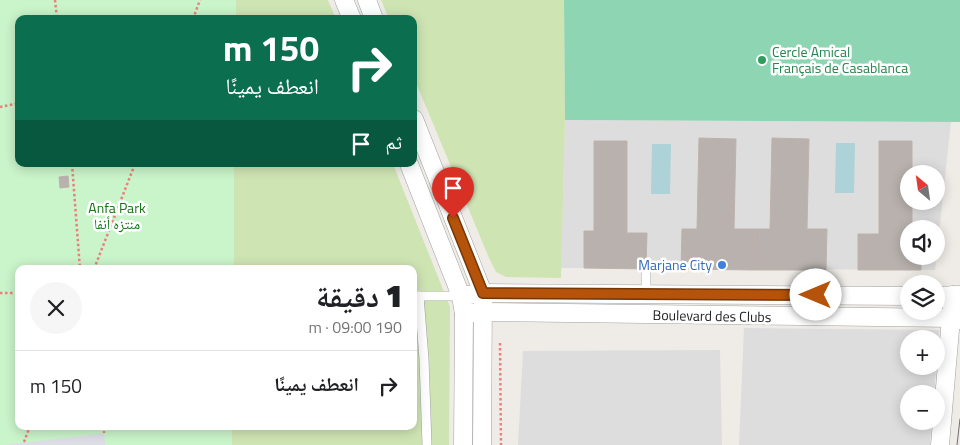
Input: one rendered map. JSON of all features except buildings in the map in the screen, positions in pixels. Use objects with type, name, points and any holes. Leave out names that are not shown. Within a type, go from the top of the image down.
[{"type":"street","points":[[344,0],[350,15]]},
{"type":"street","points":[[367,0],[373,15]]},
{"type":"street","points":[[417,127],[483,293],[482,445]]},
{"type":"street","points":[[410,167],[461,296],[464,314],[464,445]]},
{"type":"street","name":"Boulevard des Clubs","points":[[461,296],[483,293],[900,296]]},
{"type":"street","points":[[940,445],[956,319],[950,295]]},
{"type":"street","name":"Boulevard des Clubs","points":[[464,314],[482,312],[956,319]]},
{"type":"lane","points":[[646,270],[646,294]]},
{"type":"lane","points":[[427,445],[424,359],[417,296],[461,296]]},
{"type":"path","points":[[55,0],[57,15]]},
{"type":"path","points":[[194,15],[200,0]]},
{"type":"path","points":[[0,106],[15,104]]},
{"type":"path","points":[[72,167],[80,265]]},
{"type":"path","points":[[96,265],[135,167]]},
{"type":"path","points":[[0,293],[15,294]]},
{"type":"path","points":[[500,334],[501,445]]},
{"type":"path","points":[[24,442],[28,430]]},
{"type":"shaded area","points":[[565,120],[951,122],[945,178],[945,165],[900,165],[900,210],[941,210],[940,220],[900,220],[900,265],[936,265],[935,270],[561,268]]},
{"type":"shaded area","points":[[744,328],[939,330],[900,330],[900,375],[935,375],[935,385],[900,385],[900,430],[931,430],[930,445],[739,445]]},
{"type":"shaded area","points":[[720,350],[722,445],[518,445],[523,351]]},
{"type":"shaded area","points":[[104,433],[105,445],[4,445],[91,435]]},
{"type":"green space","name":"Anfa Park منتزه أنفا","points":[[0,0],[236,0],[236,15],[15,15],[15,167],[234,167],[234,265],[15,265],[15,430],[232,430],[232,445],[0,445]]},
{"type":"green space","points":[[236,0],[328,0],[334,15],[236,15]]},
{"type":"green space","points":[[381,0],[564,0],[565,120],[561,278],[506,277],[496,272],[417,85],[417,15],[387,15]]},
{"type":"green space","name":"Cercle Amical Français de Casablanca","points":[[564,0],[960,0],[960,122],[565,120]]},
{"type":"green space","points":[[234,167],[394,167],[450,307],[449,445],[232,445],[232,430],[417,430],[417,265],[234,265]]},
{"type":"water","points":[[836,143],[855,143],[854,193],[835,193]]},
{"type":"water","points":[[652,144],[671,144],[670,194],[651,194]]},
{"type":"tram line","points":[[957,445],[960,419]]},
{"type":"place","name":"Cercle Amical Français de Casablanca","points":[[762,60]]},
{"type":"place","name":"Marjane City","points":[[722,265]]},
{"type":"route","points":[[453,218],[483,293],[816,295]]}]
